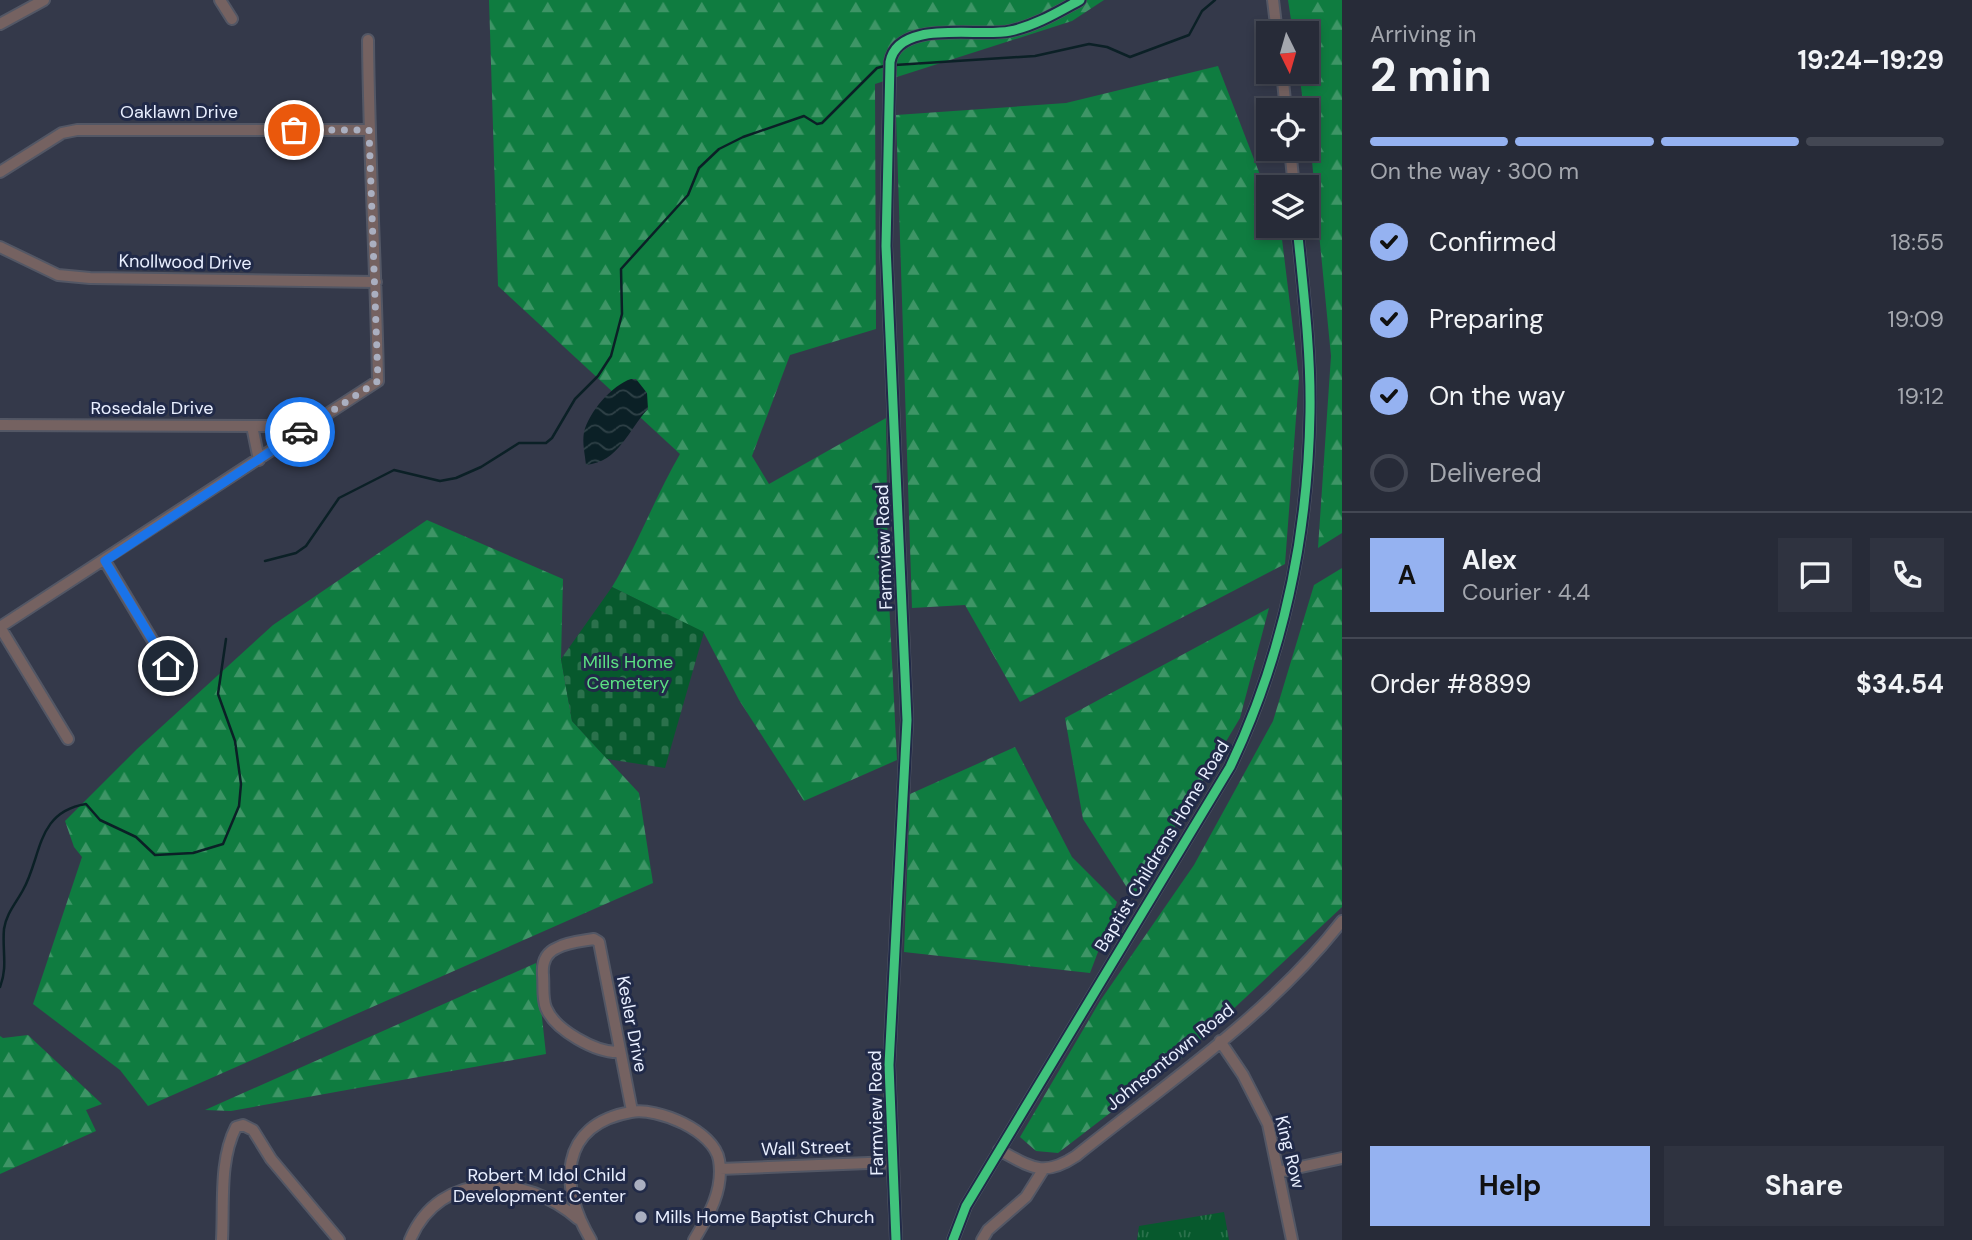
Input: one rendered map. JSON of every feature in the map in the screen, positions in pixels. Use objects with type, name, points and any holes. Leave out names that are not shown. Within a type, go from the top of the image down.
[{"type":"street","points":[[0,24],[44,0]]},
{"type":"street","points":[[220,0],[232,19]]},
{"type":"street","name":"Farmview Road","points":[[896,1240],[889,1065],[907,720],[886,246],[890,67],[892,54],[912,38],[940,31],[1008,32],[1049,17],[1080,0]]},
{"type":"street","points":[[1273,0],[1276,21]]},
{"type":"street","points":[[68,739],[0,627],[378,381],[368,40]]},
{"type":"street","name":"Oaklawn Drive","points":[[0,172],[62,133],[76,130],[369,130]]},
{"type":"street","name":"Baptist Childrens Home Road","points":[[953,1240],[966,1206],[1230,767],[1251,724],[1268,675],[1289,602],[1308,465],[1310,409],[1298,238]]},
{"type":"street","name":"Knollwood Drive","points":[[0,247],[58,275],[90,278],[376,282]]},
{"type":"street","name":"Rosedale Drive","points":[[0,425],[252,426],[303,430]]},
{"type":"street","points":[[252,426],[259,460]]},
{"type":"street","points":[[105,561],[168,666]]},
{"type":"street","name":"Johnsontown Road","points":[[1043,1170],[1058,1167],[1076,1156],[1220,1041],[1292,977],[1342,921]]},
{"type":"street","name":"Kesler Drive","points":[[619,1052],[610,1053],[586,1043],[565,1029],[547,1010],[543,968],[550,953],[557,947],[594,939],[599,942],[632,1111]]},
{"type":"street","name":"King Row","points":[[1220,1041],[1268,1124],[1292,1240]]},
{"type":"street","points":[[578,1219],[570,1165],[577,1142],[596,1126],[632,1111],[669,1118],[701,1132],[715,1146],[720,1169],[713,1208],[695,1240]]},
{"type":"street","points":[[222,1240],[226,1157],[236,1127],[249,1125],[271,1159],[340,1240]]},
{"type":"street","points":[[982,1240],[988,1230],[1026,1197],[1043,1170],[999,1150]]},
{"type":"street","points":[[1278,1172],[1342,1158]]},
{"type":"street","name":"Wall Street","points":[[720,1169],[893,1162]]},
{"type":"street","points":[[410,1240],[418,1224],[435,1205],[464,1191],[485,1185],[524,1188],[563,1206],[578,1219],[591,1240]]},
{"type":"green space","points":[[489,0],[1104,0],[1072,21],[875,84],[876,329],[790,355],[752,456],[769,484],[886,418],[888,581],[897,760],[804,801],[739,700],[704,633],[612,587],[680,454],[498,286]]},
{"type":"green space","points":[[1288,0],[1342,0],[1342,533],[1318,548],[1331,356],[1319,233],[1319,175],[1313,175],[1312,161],[1319,161],[1319,98],[1302,98],[1301,84],[1320,84],[1320,21],[1291,21]]},
{"type":"green space","points":[[1218,66],[1260,175],[1256,175],[1256,238],[1282,238],[1299,378],[1285,564],[1020,702],[965,605],[912,608],[896,115],[1066,103]]},
{"type":"green space","points":[[427,520],[563,579],[561,659],[572,721],[639,793],[653,883],[148,1106],[120,1070],[33,1004],[82,857],[74,847],[65,821],[137,749],[273,625]]},
{"type":"green space","points":[[1342,568],[1342,907],[1179,1060],[1058,1153],[1036,1151],[1020,1137],[1100,1001],[1194,865],[1273,721],[1314,585]]},
{"type":"green space","name":"Mills Home Cemetery","points":[[612,587],[704,632],[665,768],[607,759],[572,721],[561,659]]},
{"type":"green space","points":[[1269,608],[1240,718],[1133,897],[1083,819],[1065,718]]},
{"type":"green space","points":[[1015,747],[1072,857],[1117,902],[1090,973],[904,952],[910,794]]},
{"type":"green space","points":[[536,963],[546,1054],[231,1111],[205,1110]]},
{"type":"green space","points":[[28,1035],[102,1104],[86,1110],[96,1131],[0,1174],[0,1036],[3,1038]]},
{"type":"green space","points":[[1224,1212],[1229,1240],[1137,1240],[1139,1226]]},
{"type":"water","points":[[631,379],[636,379],[647,393],[648,409],[615,452],[597,463],[586,465],[583,436],[591,416],[609,393]]},
{"type":"waterway","points":[[895,65],[1035,56],[1089,44],[1107,47],[1130,57],[1189,35],[1202,11],[1215,0]]},
{"type":"waterway","points":[[265,561],[296,553],[306,546],[339,498],[394,470],[440,481],[456,478],[481,467],[519,443],[546,443],[552,438],[575,399],[598,376],[611,356],[622,314],[621,269],[688,195],[699,168],[719,149],[743,137],[804,116],[817,124],[822,123],[877,68],[888,65]]},
{"type":"waterway","points":[[0,987],[4,972],[4,929],[7,918],[29,877],[43,837],[58,816],[86,804],[100,820],[136,837],[155,855],[193,853],[223,844],[239,806],[241,784],[235,741],[218,694],[226,639]]},
{"type":"cycle path","points":[[896,1240],[889,1065],[907,720],[886,246],[890,62],[896,48],[908,40],[942,33],[997,33],[1019,29],[1080,0]]},
{"type":"cycle path","points":[[953,1240],[966,1206],[1230,767],[1265,682],[1289,594],[1298,549],[1308,458],[1309,365],[1298,238]]},
{"type":"way so far","points":[[294,130],[369,130],[378,381],[300,432]]},
{"type":"place","name":"Robert M Idol Child Development Center","points":[[640,1185]]},
{"type":"place","name":"Mills Home Baptist Church","points":[[641,1217]]},
{"type":"route","points":[[168,666],[105,561],[300,432]]}]
